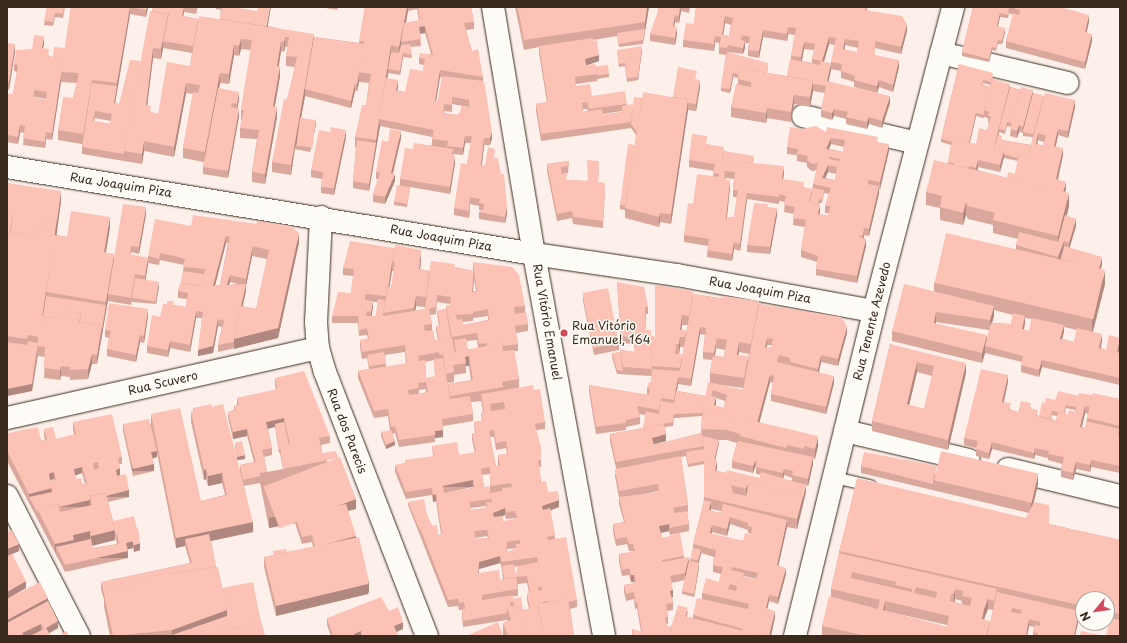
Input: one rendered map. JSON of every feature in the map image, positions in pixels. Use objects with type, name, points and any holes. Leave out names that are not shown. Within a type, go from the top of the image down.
[{"type":"street","name":"Rua Vitório Emanuel","points":[[493,7],[534,254],[604,636]]},
{"type":"street","name":"Rua Tenente Azevedo","points":[[795,636],[874,311],[953,7]]},
{"type":"street","points":[[941,53],[1068,83]]},
{"type":"street","points":[[803,116],[917,143]]},
{"type":"street","name":"Rua Joaquim Piza","points":[[7,167],[321,217],[534,254],[677,275],[874,311]]},
{"type":"street","name":"Rua dos Parecis","points":[[321,217],[316,322],[318,348],[333,394],[428,636]]},
{"type":"street","name":"Rua Scuvero","points":[[7,418],[318,348]]},
{"type":"street","points":[[845,431],[1120,496]]},
{"type":"street","points":[[7,496],[79,636]]},
{"type":"lane","points":[[834,476],[883,488]]},
{"type":"building","points":[[47,7],[64,7],[63,14],[55,13],[53,22],[44,21]]},
{"type":"building","points":[[71,7],[130,7],[117,83],[92,80],[83,134],[58,130],[63,97],[73,98],[78,78],[78,73],[61,72]]},
{"type":"building","points":[[130,7],[147,7],[146,10]]},
{"type":"building","points":[[153,7],[184,7],[182,16],[198,19],[193,46],[163,41],[169,14],[152,11]]},
{"type":"building","points":[[222,7],[257,11],[258,7],[270,7],[266,26],[220,19]]},
{"type":"building","points":[[365,7],[407,7],[399,47],[391,45],[376,140],[355,137],[362,105],[366,105],[371,74],[359,72],[364,41],[359,41]]},
{"type":"building","points":[[418,7],[471,7],[474,22],[464,23],[472,51],[478,49],[483,77],[440,70],[435,101],[438,101],[442,76],[484,81],[492,132],[490,138],[484,138],[481,165],[485,165],[488,147],[495,149],[494,158],[498,158],[501,174],[504,174],[507,207],[505,217],[479,212],[483,210],[484,204],[479,203],[480,199],[470,197],[469,211],[454,208],[461,163],[467,164],[472,136],[465,136],[463,148],[447,146],[448,141],[432,139],[434,130],[379,119],[386,78],[398,80],[396,91],[405,92],[410,69],[423,71],[425,59],[419,58],[420,53],[433,55],[425,26],[419,27],[421,39],[401,42],[404,23],[420,20]],"holes":[[[452,97],[469,100],[469,107],[461,106],[460,113],[457,115],[443,113],[444,104],[452,105]]]},
{"type":"building","points":[[517,7],[532,7],[518,9],[518,12]]},
{"type":"building","points":[[532,7],[647,7],[645,22],[524,40],[518,9]]},
{"type":"building","points":[[658,7],[680,7],[679,16],[675,15],[673,26],[677,27],[675,38],[650,34],[658,12]]},
{"type":"building","points":[[696,7],[866,7],[865,10],[902,16],[907,24],[901,47],[875,41],[875,55],[899,60],[893,85],[879,80],[877,86],[854,80],[855,76],[841,71],[842,64],[831,62],[836,38],[829,37],[822,61],[812,59],[815,44],[804,42],[801,57],[791,56],[796,28],[788,27],[787,34],[763,30],[759,51],[748,50],[750,37],[742,35],[741,40],[745,41],[743,48],[728,45],[727,48],[719,47],[721,37],[715,36],[714,44],[683,40],[686,23],[694,24]],"holes":[[[725,16],[733,18],[729,36],[722,35]],[[845,39],[859,41],[857,52],[843,49]]]},
{"type":"building","points":[[973,7],[1009,7],[1008,15],[1000,13],[997,26],[1005,28],[1002,41],[998,40],[996,48],[992,47],[989,59],[962,52]]},
{"type":"building","points":[[1010,7],[1060,7],[1089,15],[1085,32],[1092,34],[1085,62],[1006,41],[1013,13],[1019,15],[1020,10]]},
{"type":"building","points":[[150,11],[168,14],[161,49],[153,48],[146,105],[151,106],[150,112],[158,114],[167,62],[190,66],[199,16],[314,34],[291,165],[272,162],[284,99],[287,100],[297,57],[286,56],[289,37],[285,37],[284,42],[281,41],[277,66],[280,66],[273,106],[277,107],[265,174],[252,172],[259,130],[240,128],[244,110],[241,110],[252,40],[241,39],[239,46],[234,45],[229,74],[220,73],[205,152],[183,148],[193,92],[198,93],[200,85],[186,83],[174,147],[144,141],[142,154],[124,151]]},
{"type":"building","points":[[645,29],[643,40],[619,44],[617,33]]},
{"type":"building","points":[[34,35],[44,36],[42,48],[49,49],[48,56],[53,57],[54,47],[65,48],[52,133],[46,132],[45,142],[23,138],[25,126],[20,125],[18,137],[7,135],[7,94],[13,94],[18,65],[14,64],[16,50],[32,49]],"holes":[[[34,90],[47,92],[46,100],[34,98]]]},
{"type":"building","points":[[314,37],[364,44],[357,84],[355,84],[351,101],[305,89]]},
{"type":"building","points":[[593,38],[593,41],[597,40],[599,55],[585,59],[586,65],[595,64],[597,74],[575,77],[576,86],[590,84],[592,96],[625,91],[627,104],[589,109],[587,102],[582,103],[583,112],[602,109],[603,115],[622,112],[622,106],[633,104],[631,122],[541,134],[536,104],[548,102],[539,46]]},
{"type":"building","points":[[7,43],[15,44],[9,83],[7,82]]},
{"type":"building","points":[[410,44],[412,55],[403,53],[400,71],[388,69],[391,52],[399,53],[401,45]]},
{"type":"building","points":[[642,46],[638,77],[627,78],[625,63],[619,64],[617,50]]},
{"type":"building","points":[[727,52],[768,63],[767,73],[739,68],[738,74],[733,73],[730,89],[721,88]]},
{"type":"building","points":[[790,59],[820,65],[821,61],[831,63],[827,81],[890,96],[882,121],[869,117],[867,122],[846,117],[848,112],[834,109],[832,113],[821,110],[826,86],[813,84],[813,81],[787,76]]},
{"type":"building","points":[[130,60],[141,61],[124,154],[82,147],[92,83],[117,86],[114,103],[119,104]],"holes":[[[95,111],[112,114],[110,124],[93,121]]]},
{"type":"building","points":[[959,64],[993,73],[991,82],[983,80],[982,85],[990,87],[984,115],[976,113],[969,143],[952,140],[952,142],[941,139]]},
{"type":"building","points":[[608,65],[609,74],[597,75],[596,66]]},
{"type":"building","points":[[678,67],[697,71],[695,79],[700,80],[696,104],[688,103],[688,100],[673,97]]},
{"type":"building","points":[[739,68],[813,81],[810,97],[794,95],[791,112],[767,108],[766,113],[731,107],[736,84],[751,87],[751,82],[738,79]]},
{"type":"building","points":[[992,79],[1010,84],[994,148],[1004,151],[1000,165],[978,160],[976,168],[954,165],[954,163],[948,162],[952,140],[976,144],[979,128],[987,130],[991,116],[988,116],[989,112],[984,110]]},
{"type":"building","points":[[1010,87],[1020,90],[1012,123],[1007,122],[1005,130],[999,129]]},
{"type":"building","points":[[1021,87],[1033,90],[1023,127],[1019,125],[1017,131],[1010,129]]},
{"type":"building","points":[[218,88],[239,92],[237,104],[232,103],[231,107],[239,109],[228,171],[203,167]]},
{"type":"building","points":[[643,92],[688,100],[671,214],[660,213],[659,217],[625,208]]},
{"type":"building","points":[[1033,93],[1044,96],[1033,134],[1023,132]]},
{"type":"building","points":[[1045,93],[1075,100],[1068,131],[1058,129],[1054,146],[1063,148],[1056,179],[1066,182],[1063,192],[1007,178],[1008,172],[1015,174],[1019,154],[1028,157]],"holes":[[[1038,133],[1046,136],[1043,146],[1036,144]]]},
{"type":"building","points":[[634,97],[642,98],[637,132],[631,124]]},
{"type":"building","points":[[300,118],[316,120],[312,148],[297,146]]},
{"type":"building","points":[[816,126],[826,132],[827,127],[878,137],[877,142],[889,144],[880,182],[868,180],[868,184],[879,186],[869,229],[864,228],[863,236],[859,235],[859,237],[866,239],[857,276],[816,269],[818,256],[801,250],[806,220],[793,218],[795,207],[784,205],[786,196],[779,194],[779,197],[747,193],[740,244],[734,242],[732,254],[707,250],[709,239],[684,235],[688,203],[693,204],[697,174],[719,177],[719,174],[713,173],[715,164],[689,160],[692,134],[707,136],[706,144],[724,147],[722,160],[784,166],[782,179],[804,182],[803,187],[812,189],[809,202],[820,205],[818,214],[828,216],[830,206],[825,206],[831,188],[813,184],[818,163],[812,164],[807,160],[808,156],[797,154],[798,149],[787,147],[790,127],[802,129]],"holes":[[[831,138],[845,140],[843,152],[826,149]],[[829,157],[840,159],[839,161],[829,159]],[[828,165],[837,167],[835,180],[822,178]],[[725,171],[735,172],[733,190],[738,190],[734,217],[726,218],[730,180],[724,179]]]},
{"type":"building","points":[[331,127],[346,130],[334,188],[321,187],[323,172],[311,170],[319,130],[330,132]]},
{"type":"building","points":[[390,129],[401,131],[391,173],[395,174],[385,197],[373,195],[380,173],[376,172],[382,140],[388,142]]},
{"type":"building","points":[[998,135],[1002,136],[1001,140],[1031,145],[1028,157],[1019,154],[1018,158],[1004,154],[1004,151],[994,148]]},
{"type":"building","points":[[357,140],[376,143],[369,184],[353,181]]},
{"type":"building","points":[[414,143],[453,149],[452,155],[455,156],[450,187],[400,179],[405,148],[413,149]]},
{"type":"building","points":[[628,144],[635,145],[625,206],[620,205]]},
{"type":"building","points":[[724,151],[754,156],[753,163],[722,160]]},
{"type":"building","points":[[587,160],[599,161],[598,182],[605,183],[603,221],[573,217],[572,211],[557,214],[547,164],[569,161],[568,166],[561,167],[562,174],[567,174],[566,180],[588,181]]},
{"type":"building","points":[[934,160],[1069,193],[1058,236],[993,220],[995,213],[968,206],[966,202],[963,213],[940,207],[942,196],[926,192]]},
{"type":"building","points":[[7,183],[61,191],[57,221],[57,219],[42,217],[38,237],[11,232],[13,212],[7,211]]},
{"type":"building","points":[[397,185],[410,187],[407,204],[394,202]]},
{"type":"building","points":[[813,188],[824,190],[822,200],[819,199],[818,204],[810,202]]},
{"type":"building","points":[[754,203],[768,204],[767,207],[777,208],[770,247],[747,245]]},
{"type":"building","points":[[123,204],[146,207],[139,247],[131,246],[130,254],[148,258],[145,276],[135,274],[131,298],[108,294]]},
{"type":"building","points":[[7,211],[13,212],[10,232],[38,237],[42,217],[57,219],[39,337],[28,335],[27,339],[7,336]]},
{"type":"building","points":[[71,211],[110,217],[104,252],[114,254],[106,302],[46,292],[54,235],[67,237]]},
{"type":"building","points":[[193,215],[257,224],[246,279],[230,275],[227,285],[246,284],[240,306],[234,342],[218,345],[224,321],[218,319],[213,346],[198,350],[203,312],[196,311],[190,345],[170,341],[168,350],[147,346],[152,315],[160,317],[163,304],[167,304],[167,301],[173,301],[173,305],[186,307],[188,293],[178,291],[180,283],[201,286],[205,269],[183,267],[185,259],[170,255],[160,253],[159,259],[148,256],[155,219],[191,226]],"holes":[[[226,236],[230,237],[220,285],[213,286]]]},
{"type":"building","points":[[1065,215],[1076,219],[1069,243],[1064,241],[1058,257],[1016,245],[1019,232],[1058,242]]},
{"type":"building","points":[[257,221],[291,226],[299,233],[278,328],[234,339],[240,306],[256,309],[269,250],[252,246]]},
{"type":"building","points":[[946,233],[1105,270],[1093,319],[935,283]]},
{"type":"building","points":[[350,241],[394,248],[386,296],[365,294],[365,300],[373,301],[371,312],[367,311],[366,316],[383,316],[425,309],[431,261],[455,264],[454,267],[474,271],[472,292],[477,291],[473,262],[512,267],[519,275],[525,306],[514,307],[515,314],[526,312],[528,324],[515,326],[518,344],[503,346],[502,343],[487,346],[487,343],[479,344],[477,333],[452,337],[446,306],[450,305],[451,297],[437,295],[436,307],[429,309],[432,324],[424,325],[425,332],[433,330],[435,340],[452,338],[455,352],[439,355],[439,352],[418,356],[419,361],[425,360],[426,378],[435,376],[434,359],[443,358],[450,399],[470,396],[473,414],[442,419],[443,430],[435,431],[435,435],[399,440],[395,426],[391,427],[388,409],[374,411],[358,371],[407,363],[405,345],[362,352],[360,340],[369,338],[367,328],[359,330],[358,316],[332,316],[338,292],[351,293],[354,269],[343,268]],"holes":[[[488,309],[489,320],[463,325],[462,319],[457,320],[456,315],[473,314],[473,312]],[[426,382],[428,392],[409,395],[408,390],[419,388],[418,383]]]},
{"type":"building","points":[[395,245],[421,250],[419,269],[429,271],[426,297],[416,296],[414,308],[383,313],[388,287],[391,288],[395,262],[392,261]]},
{"type":"building","points":[[1064,246],[1102,257],[1099,269],[1061,259]]},
{"type":"building","points":[[183,271],[204,274],[202,286],[181,283]]},
{"type":"building","points":[[135,278],[159,282],[156,302],[132,298]]},
{"type":"building","points":[[617,282],[644,287],[648,307],[645,307],[646,330],[651,330],[652,369],[623,367],[620,350],[635,352],[634,338],[621,336]]},
{"type":"building","points":[[904,284],[994,306],[990,320],[936,312],[934,323],[987,335],[982,353],[892,331]]},
{"type":"building","points":[[655,285],[693,291],[689,316],[682,315],[680,330],[686,330],[685,337],[680,337],[679,344],[676,344],[675,354],[682,354],[680,368],[652,366],[651,336],[655,337]]},
{"type":"building","points":[[608,288],[619,343],[593,348],[582,293]]},
{"type":"building","points":[[693,294],[724,299],[714,353],[703,352],[706,328],[700,327],[691,379],[678,377],[674,400],[661,398],[659,410],[637,406],[640,417],[626,420],[626,423],[596,427],[589,385],[649,395],[650,389],[647,388],[649,382],[651,382],[652,369],[680,371]]},
{"type":"building","points":[[46,296],[106,305],[102,329],[102,326],[80,322],[81,313],[67,311],[66,319],[43,316]]},
{"type":"building","points":[[724,296],[759,301],[751,344],[739,342],[737,355],[748,356],[744,378],[710,373],[713,356],[724,357],[727,340],[716,338]]},
{"type":"building","points":[[378,299],[385,300],[383,317],[376,316]]},
{"type":"building","points":[[109,303],[148,309],[144,336],[140,335],[136,355],[107,349],[111,331],[105,330]]},
{"type":"building","points":[[759,304],[841,317],[847,326],[838,359],[821,355],[818,369],[790,362],[790,358],[779,355],[777,362],[834,376],[826,407],[771,394],[774,376],[770,375],[757,422],[703,409],[708,382],[743,390]],"holes":[[[767,338],[773,339],[771,348],[765,347]],[[713,390],[727,395],[724,408],[714,405],[716,397],[711,396]]]},
{"type":"building","points":[[446,309],[451,338],[439,340],[436,326],[440,326],[437,311]]},
{"type":"building","points":[[67,311],[81,313],[79,322],[102,326],[97,355],[92,354],[88,369],[70,370],[70,367],[61,366],[60,370],[44,368],[45,347],[37,346],[42,316],[66,319]]},
{"type":"building","points":[[1013,313],[1025,316],[1022,329],[1029,331],[1032,318],[1064,325],[1060,339],[1074,342],[1077,328],[1102,334],[1099,348],[1106,350],[1109,335],[1120,338],[1117,352],[1120,353],[1120,378],[1042,360],[1039,370],[1021,365],[1023,356],[985,346],[991,323],[1011,324]]},
{"type":"building","points":[[466,338],[468,350],[456,352],[454,340]]},
{"type":"building","points":[[28,341],[38,343],[32,384],[7,389],[7,342],[27,345]]},
{"type":"building","points":[[502,343],[503,351],[514,350],[519,379],[502,382],[503,387],[450,396],[448,384],[473,380],[469,356],[465,357],[466,363],[453,365],[454,372],[446,374],[443,354]]},
{"type":"building","points":[[890,344],[966,363],[948,440],[872,421]],"holes":[[[917,362],[934,366],[924,409],[907,404]]]},
{"type":"building","points":[[384,352],[386,364],[369,367],[367,355]]},
{"type":"building","points":[[620,352],[623,371],[617,370],[612,353]]},
{"type":"building","points":[[981,369],[1008,375],[1002,402],[1011,403],[1009,410],[1019,412],[1021,406],[1038,410],[1036,416],[1056,421],[1058,412],[1068,414],[1069,410],[1075,412],[1079,393],[1092,395],[1090,407],[1085,406],[1080,427],[1085,428],[1087,421],[1119,429],[1120,466],[1091,460],[1090,465],[1076,462],[1073,473],[1061,470],[1064,457],[1048,454],[1049,451],[1035,448],[1034,453],[992,442],[989,453],[976,449],[978,441],[964,438]]},
{"type":"building","points":[[304,371],[330,436],[319,438],[322,453],[336,451],[338,458],[283,469],[280,446],[290,444],[284,418],[266,422],[272,448],[262,450],[267,472],[260,473],[260,476],[243,480],[240,465],[256,462],[247,429],[233,432],[228,412],[235,410],[234,406],[239,405],[237,398],[277,389],[275,378]]},
{"type":"building","points":[[533,385],[534,390],[540,389],[545,422],[535,424],[541,448],[541,460],[538,460],[541,479],[539,482],[546,481],[548,492],[558,491],[559,500],[542,506],[543,510],[550,508],[555,535],[547,537],[548,540],[566,537],[577,600],[568,602],[568,599],[538,604],[543,632],[538,633],[538,636],[525,636],[518,611],[530,609],[527,593],[530,593],[527,576],[516,577],[518,589],[482,595],[482,600],[513,595],[514,602],[510,602],[511,606],[515,606],[507,607],[507,613],[463,621],[462,609],[465,609],[464,602],[459,603],[458,599],[448,600],[420,528],[437,525],[438,535],[442,534],[436,494],[433,495],[432,488],[406,492],[395,465],[405,463],[405,460],[434,456],[432,446],[457,442],[459,455],[476,452],[472,433],[476,433],[474,422],[483,420],[481,413],[484,412],[481,394]],"holes":[[[504,402],[505,409],[491,411],[490,404]],[[494,430],[496,443],[506,441],[508,454],[498,455],[500,466],[496,466],[489,431]],[[490,467],[490,486],[511,483],[512,487],[502,488],[502,491],[490,493],[489,486],[484,487],[481,469]],[[473,480],[474,488],[444,493],[443,486]],[[491,499],[492,502],[486,502],[487,508],[471,510],[469,502]],[[505,508],[506,512],[515,511],[517,518],[504,521],[504,524],[502,516],[494,517],[493,513]],[[487,530],[489,538],[476,539],[474,531]],[[520,540],[520,544],[516,544],[516,548],[506,552],[507,542]],[[500,556],[502,562],[537,557],[538,562],[518,566],[516,577],[500,580],[499,570],[478,573],[479,562]],[[538,587],[542,587],[542,590],[539,591]]]},
{"type":"building","points":[[676,391],[706,396],[702,413],[674,414],[673,422],[643,428],[646,411],[659,414],[661,401],[674,403]]},
{"type":"building","points":[[1058,391],[1079,396],[1076,407],[1066,405],[1064,413],[1052,411],[1050,419],[1039,416],[1042,402],[1045,403],[1046,398],[1055,400]]},
{"type":"building","points":[[1093,393],[1120,399],[1120,426],[1087,418]]},
{"type":"building","points":[[1021,401],[1031,403],[1030,408],[1021,406],[1019,409]]},
{"type":"building","points":[[211,404],[212,407],[223,404],[253,522],[176,538],[151,414],[180,408],[201,501],[227,495],[222,473],[208,476],[206,469],[204,470],[191,412],[194,411],[193,408]]},
{"type":"building","points":[[703,409],[818,436],[815,449],[804,446],[804,449],[787,445],[786,448],[740,436],[740,434],[727,430],[701,429]]},
{"type":"building","points":[[112,414],[122,457],[118,458],[120,468],[116,470],[117,476],[126,474],[129,490],[106,496],[106,493],[90,496],[90,500],[59,507],[58,504],[38,510],[38,513],[29,497],[52,492],[50,481],[56,480],[54,472],[48,474],[41,441],[47,440],[44,429],[53,427],[56,439],[76,434],[73,422]],"holes":[[[98,462],[99,468],[94,470],[93,463]],[[82,467],[87,483],[82,484],[81,478],[76,479],[74,469]]]},
{"type":"building","points":[[149,419],[157,451],[151,452],[154,464],[133,469],[123,424]]},
{"type":"building","points":[[284,422],[289,445],[280,446],[279,450],[275,424]]},
{"type":"building","points":[[664,424],[666,434],[652,438],[654,445],[702,433],[704,446],[616,462],[610,434]]},
{"type":"building","points":[[38,427],[52,488],[29,494],[7,451],[7,435],[8,433]]},
{"type":"building","points":[[391,430],[395,441],[386,445],[381,432]]},
{"type":"building","points":[[703,436],[719,440],[714,460],[704,457],[704,461],[688,464],[686,452],[704,449]]},
{"type":"building","points":[[242,441],[245,455],[237,457],[235,443]]},
{"type":"building","points":[[738,441],[813,457],[808,479],[792,475],[793,471],[784,469],[783,473],[756,467],[757,462],[755,461],[753,466],[732,461]]},
{"type":"building","points":[[941,451],[1038,473],[1032,503],[934,480]]},
{"type":"building","points":[[864,452],[937,466],[933,484],[861,466]]},
{"type":"building","points":[[681,456],[688,505],[673,508],[675,513],[687,511],[689,524],[670,528],[669,524],[659,526],[662,538],[680,533],[684,556],[662,560],[662,562],[689,557],[685,573],[670,576],[673,590],[670,591],[673,603],[666,604],[668,617],[665,617],[667,626],[671,627],[669,636],[633,636],[632,629],[642,632],[637,602],[635,602],[634,592],[626,594],[624,585],[636,583],[634,575],[631,575],[629,568],[622,570],[619,554],[635,551],[633,544],[629,544],[627,537],[616,539],[613,524],[625,522],[619,497],[659,492],[658,484],[619,491],[615,469]]},
{"type":"building","points":[[340,457],[356,499],[280,528],[263,486]]},
{"type":"building","points":[[704,457],[717,460],[715,471],[726,473],[727,470],[760,478],[761,472],[806,485],[803,499],[803,496],[749,483],[747,486],[747,483],[704,473]]},
{"type":"building","points":[[704,473],[747,483],[746,489],[731,485],[733,493],[746,496],[749,483],[803,496],[797,519],[704,497]]},
{"type":"building","points":[[857,478],[1026,518],[1034,502],[1049,505],[1049,524],[1120,540],[1120,614],[1115,613],[1115,591],[1075,591],[1075,604],[839,551]]},
{"type":"building","points":[[106,493],[115,530],[91,536],[90,531],[73,535],[74,540],[55,544],[38,510],[58,504],[60,512],[92,505],[90,496]]},
{"type":"building","points":[[424,499],[427,515],[432,526],[420,528],[420,531],[408,502]]},
{"type":"building","points":[[704,500],[711,502],[709,510],[721,513],[723,504],[787,520],[777,565],[786,568],[778,597],[769,595],[766,608],[775,611],[769,636],[743,631],[743,629],[693,615],[697,598],[748,609],[749,604],[702,593],[706,578],[719,582],[723,567],[713,565],[716,550],[693,544]],"holes":[[[730,517],[748,523],[748,526],[752,527],[751,535],[745,533],[743,541],[710,533],[712,525],[727,529]],[[732,567],[758,573],[756,580],[743,577],[744,573],[731,570]],[[730,584],[737,586],[736,591],[728,589]]]},
{"type":"building","points":[[346,504],[356,536],[315,547],[312,535],[302,537],[295,516]]},
{"type":"building","points":[[134,516],[137,529],[117,533],[116,537],[113,521]]},
{"type":"building","points":[[138,528],[140,543],[134,545],[133,541],[126,543],[128,551],[65,565],[56,547],[91,539],[93,548],[119,544],[117,533]]},
{"type":"building","points":[[12,530],[19,544],[7,549],[7,532]]},
{"type":"building","points":[[209,534],[216,567],[152,576],[104,594],[101,582],[192,563],[185,539]]},
{"type":"building","points":[[359,537],[369,581],[368,584],[276,606],[264,557]]},
{"type":"building","points":[[693,548],[701,550],[698,561],[690,559]]},
{"type":"building","points":[[286,549],[287,552],[274,555],[273,551]]},
{"type":"building","points":[[839,553],[997,589],[994,601],[988,599],[984,609],[982,619],[990,621],[986,636],[866,636],[822,626],[829,596],[878,609],[880,600],[831,589]],"holes":[[[852,572],[896,582],[895,585],[912,589],[912,592],[851,578]],[[916,587],[937,592],[936,598],[914,593]],[[955,589],[963,591],[962,596],[972,598],[970,606],[950,601],[951,594],[954,594]],[[885,601],[949,616],[947,627],[883,610]]]},
{"type":"building","points":[[12,554],[26,581],[7,592],[7,556]]},
{"type":"building","points":[[689,561],[699,563],[694,594],[682,591]]},
{"type":"building","points":[[514,564],[516,577],[504,579],[502,566]]},
{"type":"building","points":[[218,567],[227,610],[172,630],[113,636],[104,594],[152,576]]},
{"type":"building","points":[[40,582],[48,598],[7,620],[7,599]]},
{"type":"building","points":[[253,582],[261,622],[201,636],[167,636],[227,616],[222,588]]},
{"type":"building","points":[[997,592],[1075,610],[1074,636],[1037,636],[1038,633],[1033,632],[1035,625],[1040,626],[1040,622],[1029,619],[1026,635],[1030,636],[987,636]],"holes":[[[1012,608],[1022,610],[1021,614],[1011,612]]]},
{"type":"building","points":[[381,597],[389,611],[398,607],[403,622],[394,626],[398,636],[362,636],[361,631],[354,634],[355,636],[333,636],[327,618]]},
{"type":"building","points":[[521,597],[523,610],[518,611],[517,606],[514,606],[513,599]]},
{"type":"building","points":[[568,599],[574,636],[539,636],[538,633],[543,632],[538,604]]},
{"type":"building","points":[[48,601],[58,621],[46,628],[51,636],[30,636],[44,629],[41,624],[22,633],[24,636],[7,636],[7,623]]},
{"type":"building","points":[[678,605],[688,608],[685,617],[675,614]]},
{"type":"building","points":[[517,606],[525,636],[508,636],[503,623],[511,620],[507,607]]},
{"type":"building","points":[[675,614],[765,636],[669,636]]},
{"type":"building","points":[[1115,619],[1120,620],[1120,636],[1106,636],[1107,631],[1115,631]]},
{"type":"building","points":[[261,622],[265,636],[201,636]]},
{"type":"building","points":[[498,622],[503,636],[466,636]]},
{"type":"building","points":[[66,631],[69,636],[59,636]]},
{"type":"building","points":[[1081,631],[1100,635],[1099,636],[1080,636]]},
{"type":"place","name":"Rua Vitório Emanuel, 164","points":[[564,333]]}]
